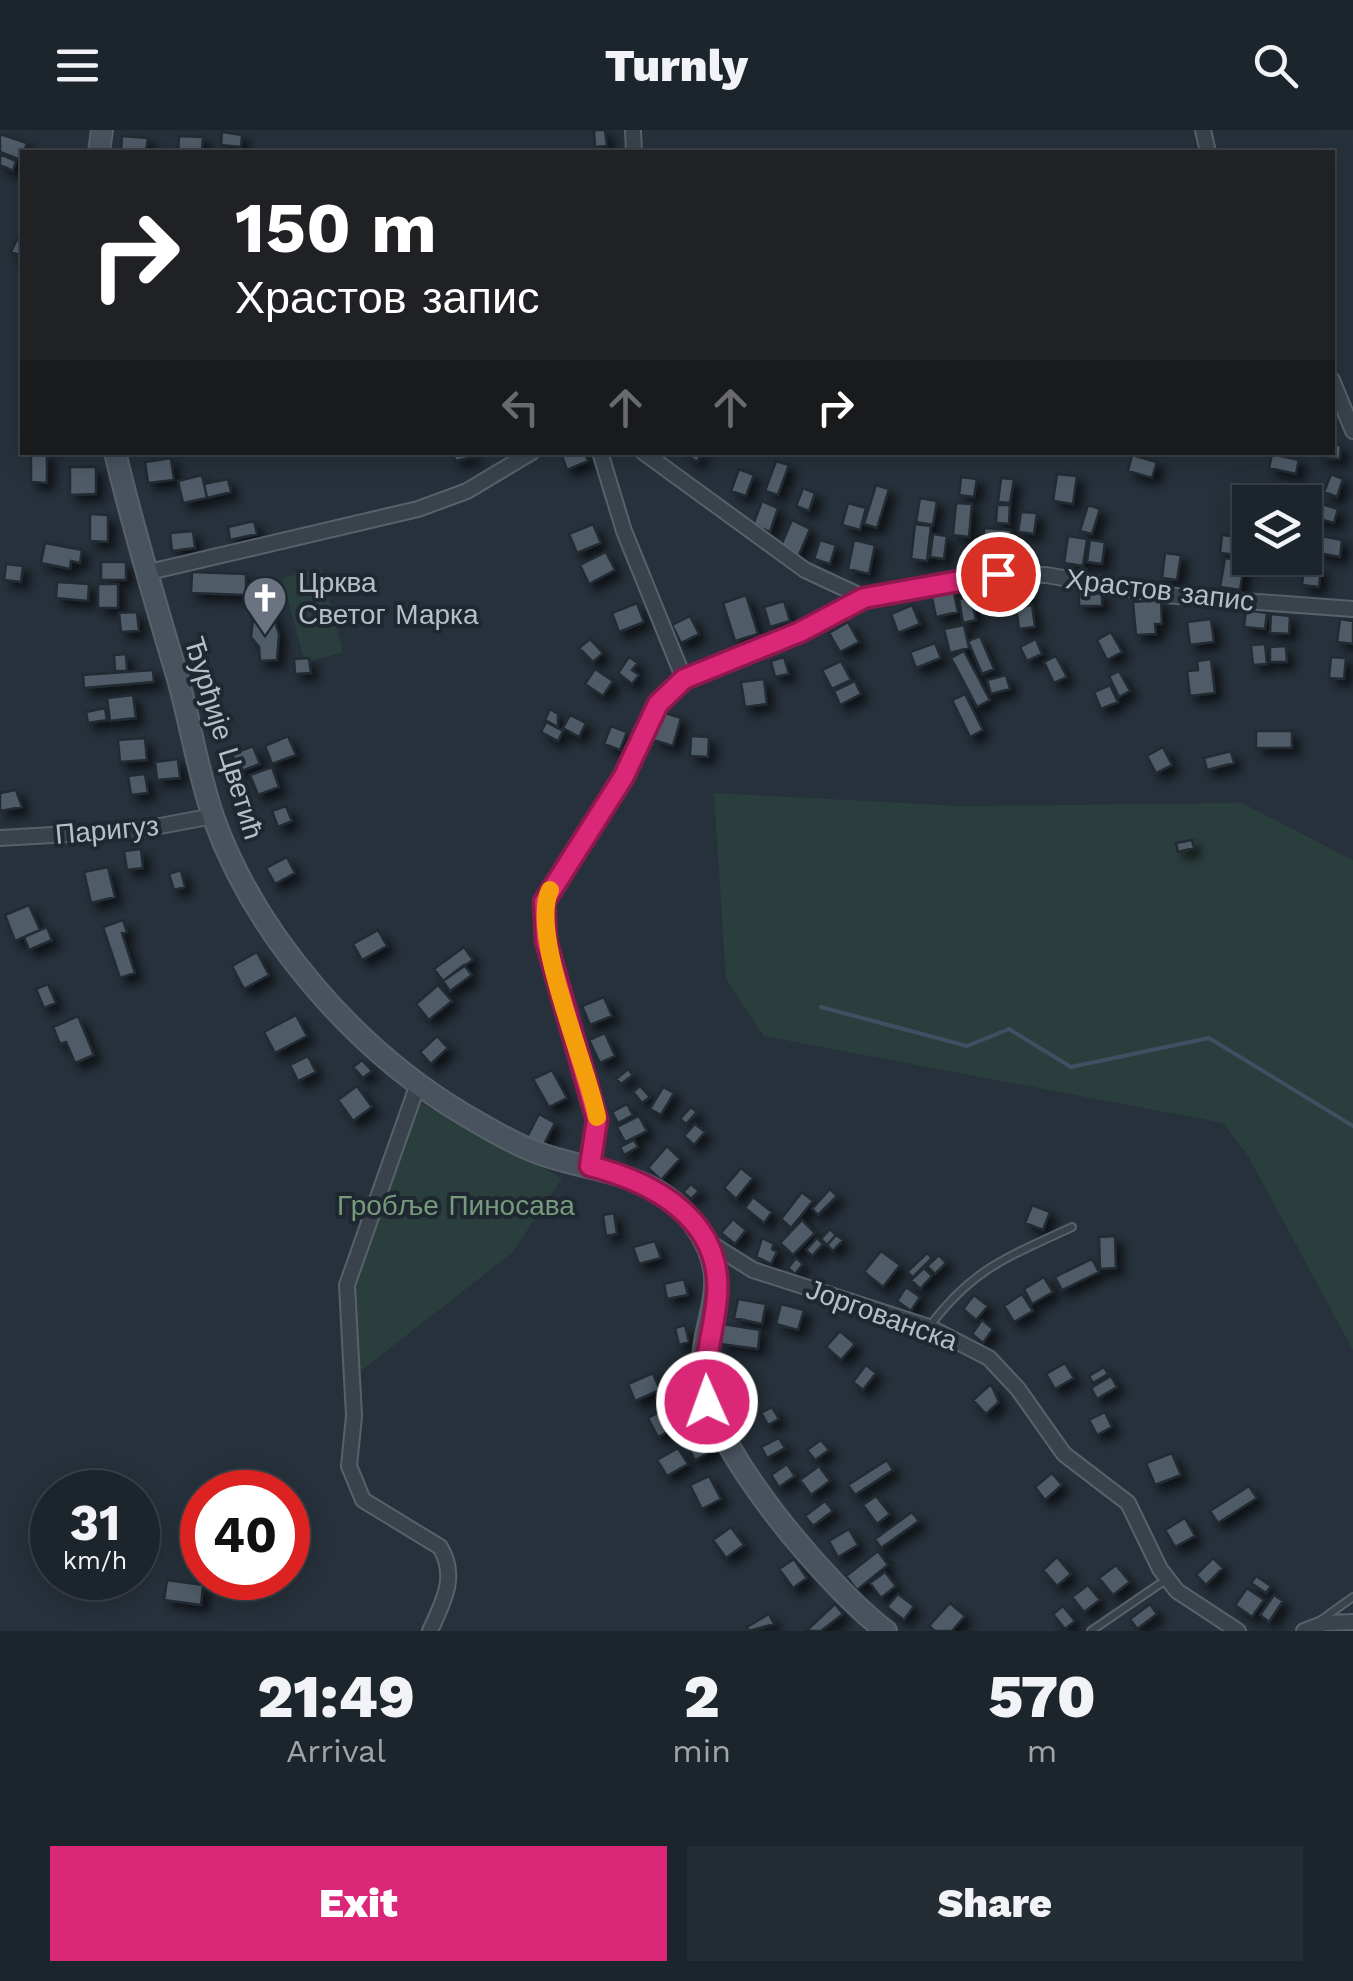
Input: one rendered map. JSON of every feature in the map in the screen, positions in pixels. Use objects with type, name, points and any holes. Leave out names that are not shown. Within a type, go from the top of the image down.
[{"type":"street","points":[[1335,387],[1353,430]]},
{"type":"street","name":"Ђурђије Цветић","points":[[116,455],[214,816],[244,883],[300,967],[368,1040],[418,1084],[532,1150],[632,1177],[661,1191],[684,1212],[704,1240],[718,1288],[703,1376],[707,1402],[720,1435],[833,1581],[886,1631]]},
{"type":"street","points":[[145,572],[418,509],[466,490],[527,455]]},
{"type":"street","points":[[601,455],[624,531],[684,679]]},
{"type":"street","points":[[647,455],[832,586],[864,598]]},
{"type":"street","name":"Храстов запис","points":[[590,1166],[597,1120],[546,941],[544,902],[624,776],[650,717],[684,679],[864,598],[1021,573],[1182,596],[1353,608]]},
{"type":"street","points":[[831,616],[832,586]]},
{"type":"street","name":"Паригуз","points":[[0,838],[139,830],[214,816]]},
{"type":"street","points":[[418,1084],[347,1285],[354,1416],[350,1466],[362,1500],[424,1536],[448,1559],[449,1586],[430,1631]]},
{"type":"street","name":"Јоргованска","points":[[704,1240],[753,1270],[930,1327],[990,1358],[1018,1389],[1064,1454],[1120,1494],[1136,1516],[1167,1580],[1177,1591],[1238,1631]]},
{"type":"street","points":[[1311,1628],[1353,1622]]},
{"type":"lane","points":[[930,1327],[957,1290],[976,1274],[1072,1228]]},
{"type":"lane","points":[[1091,1631],[1167,1580]]},
{"type":"lane","points":[[1311,1628],[1353,1597]]},
{"type":"green space","points":[[321,568],[343,652],[305,663],[282,578]]},
{"type":"green space","points":[[714,793],[961,806],[1242,803],[1353,860],[1353,1350],[1247,1154],[1223,1123],[764,1036],[726,979]]},
{"type":"green space","name":"Гробље Пиносава","points":[[419,1102],[562,1178],[512,1253],[358,1373],[352,1319],[359,1265],[375,1208]]},
{"type":"building","points":[[594,130],[605,130],[607,146],[595,147]]},
{"type":"building","points":[[222,132],[242,135],[241,147],[221,145]]},
{"type":"building","points":[[0,134],[27,143],[25,150],[20,150],[20,160],[0,152]]},
{"type":"building","points":[[122,136],[148,138],[146,150],[121,150]]},
{"type":"building","points":[[179,136],[203,137],[202,150],[178,150]]},
{"type":"building","points":[[0,154],[16,161],[13,171],[0,165]]},
{"type":"building","points":[[17,239],[20,240],[20,255],[11,252]]},
{"type":"building","points":[[1335,445],[1341,445],[1340,459],[1320,458],[1335,455]]},
{"type":"building","points":[[31,455],[47,455],[47,483],[31,482]]},
{"type":"building","points":[[454,455],[474,455],[474,457],[455,461]]},
{"type":"building","points":[[586,455],[588,461],[567,470],[562,456]]},
{"type":"building","points":[[1132,455],[1157,462],[1152,478],[1128,471]]},
{"type":"building","points":[[1272,455],[1299,460],[1296,474],[1269,468]]},
{"type":"building","points":[[171,458],[174,480],[148,483],[145,462]]},
{"type":"building","points":[[776,461],[789,465],[778,495],[765,491]]},
{"type":"building","points":[[70,467],[96,467],[96,494],[70,495]]},
{"type":"building","points":[[739,469],[754,475],[746,496],[731,491]]},
{"type":"building","points":[[1057,474],[1077,476],[1073,504],[1053,501]]},
{"type":"building","points":[[1331,474],[1343,479],[1337,497],[1324,492]]},
{"type":"building","points":[[202,475],[207,498],[183,503],[178,481]]},
{"type":"building","points":[[961,477],[977,479],[974,497],[959,495]]},
{"type":"building","points":[[1001,478],[1014,479],[1010,503],[998,502]]},
{"type":"building","points":[[228,479],[231,492],[207,498],[204,484]]},
{"type":"building","points":[[876,485],[889,489],[877,528],[864,524]]},
{"type":"building","points":[[803,488],[815,493],[809,511],[796,506]]},
{"type":"building","points":[[920,498],[937,501],[933,525],[916,522]]},
{"type":"building","points":[[762,501],[778,508],[770,532],[753,525]]},
{"type":"building","points":[[848,503],[866,508],[860,530],[842,525]]},
{"type":"building","points":[[956,503],[972,504],[969,537],[953,535]]},
{"type":"building","points":[[1322,504],[1338,509],[1334,523],[1322,520]]},
{"type":"building","points":[[997,505],[1010,505],[1009,524],[996,523]]},
{"type":"building","points":[[1088,505],[1100,509],[1092,534],[1080,531]]},
{"type":"building","points":[[1021,512],[1037,513],[1034,534],[1018,532]]},
{"type":"building","points":[[90,514],[108,515],[108,542],[90,541]]},
{"type":"building","points":[[792,520],[810,529],[798,557],[780,548]]},
{"type":"building","points":[[254,521],[257,534],[230,540],[228,527]]},
{"type":"building","points":[[593,524],[601,543],[577,553],[569,534]]},
{"type":"building","points":[[915,524],[931,526],[927,561],[911,559]]},
{"type":"building","points":[[984,528],[1011,530],[1010,552],[983,551]]},
{"type":"building","points":[[193,531],[195,548],[172,551],[170,533]]},
{"type":"building","points":[[933,534],[947,536],[944,559],[930,557]]},
{"type":"building","points":[[1222,535],[1232,536],[1232,555],[1220,553]]},
{"type":"building","points":[[1068,536],[1087,539],[1083,566],[1064,563]]},
{"type":"building","points":[[1322,536],[1342,540],[1340,557],[1322,554]]},
{"type":"building","points":[[820,540],[836,545],[830,564],[814,559]]},
{"type":"building","points":[[854,540],[875,545],[869,574],[848,569]]},
{"type":"building","points":[[1090,540],[1105,542],[1102,564],[1087,562]]},
{"type":"building","points":[[45,543],[82,550],[80,563],[71,561],[70,569],[41,563]]},
{"type":"building","points":[[606,552],[615,570],[589,584],[580,565]]},
{"type":"building","points":[[1165,553],[1181,555],[1177,580],[1162,578]]},
{"type":"building","points":[[1225,558],[1232,559],[1232,575],[1243,575],[1240,590],[1220,587]]},
{"type":"building","points":[[101,562],[126,562],[126,580],[101,580]]},
{"type":"building","points":[[6,564],[23,566],[21,582],[4,580]]},
{"type":"building","points":[[192,572],[246,574],[246,595],[191,593]]},
{"type":"building","points":[[1303,575],[1320,575],[1319,587],[1302,585]]},
{"type":"building","points":[[57,582],[89,584],[88,601],[56,598]]},
{"type":"building","points":[[1028,583],[1029,601],[1016,602],[1015,584]]},
{"type":"building","points":[[98,584],[118,584],[118,608],[98,608]]},
{"type":"building","points":[[953,588],[958,612],[936,617],[931,593]]},
{"type":"building","points":[[1091,588],[1091,593],[1102,593],[1102,606],[1079,606],[1079,589]]},
{"type":"building","points":[[746,595],[758,634],[735,641],[723,603]]},
{"type":"building","points":[[971,596],[976,620],[963,623],[959,599]]},
{"type":"building","points":[[1161,600],[1162,624],[1155,624],[1156,634],[1136,635],[1133,602]]},
{"type":"building","points":[[784,601],[790,621],[770,627],[764,607]]},
{"type":"building","points":[[637,603],[644,622],[619,632],[612,613]]},
{"type":"building","points":[[912,605],[920,624],[898,633],[891,614]]},
{"type":"building","points":[[1032,605],[1035,627],[1019,629],[1016,607]]},
{"type":"building","name":"Црква Светог Марка","points":[[271,609],[279,634],[277,660],[260,661],[259,647],[251,637],[254,611]]},
{"type":"building","points":[[1246,610],[1267,613],[1265,629],[1244,627]]},
{"type":"building","points":[[137,612],[139,631],[121,632],[119,613]]},
{"type":"building","points":[[1271,614],[1290,616],[1289,634],[1270,633]]},
{"type":"building","points":[[690,616],[699,634],[681,643],[672,625]]},
{"type":"building","points":[[1211,619],[1214,642],[1190,645],[1187,622]]},
{"type":"building","points":[[1340,619],[1353,621],[1353,644],[1337,642]]},
{"type":"building","points":[[848,622],[859,642],[840,652],[829,633]]},
{"type":"building","points":[[964,625],[969,648],[950,653],[944,629]]},
{"type":"building","points":[[1111,632],[1122,652],[1107,660],[1097,640]]},
{"type":"building","points":[[980,636],[994,669],[982,674],[968,641]]},
{"type":"building","points":[[590,639],[603,653],[593,662],[579,648]]},
{"type":"building","points":[[1036,639],[1042,654],[1027,661],[1020,647]]},
{"type":"building","points":[[935,643],[941,658],[916,668],[910,652]]},
{"type":"building","points":[[1265,644],[1267,664],[1253,665],[1251,645]]},
{"type":"building","points":[[1286,646],[1287,662],[1270,662],[1270,647]]},
{"type":"building","points":[[964,651],[990,700],[977,707],[951,658]]},
{"type":"building","points":[[126,654],[127,671],[115,671],[114,655]]},
{"type":"building","points":[[1056,656],[1067,677],[1054,683],[1044,662]]},
{"type":"building","points":[[629,657],[638,663],[632,670],[639,675],[632,684],[618,673]]},
{"type":"building","points":[[784,657],[789,674],[775,677],[771,661]]},
{"type":"building","points":[[1331,657],[1346,658],[1344,679],[1329,678]]},
{"type":"building","points":[[309,658],[311,673],[295,674],[294,659]]},
{"type":"building","points":[[1211,659],[1215,693],[1190,696],[1187,671],[1198,670],[1197,661]]},
{"type":"building","points":[[841,661],[851,680],[832,689],[822,670]]},
{"type":"building","points":[[595,669],[613,681],[603,696],[585,684]]},
{"type":"building","points":[[153,670],[154,682],[84,688],[83,675]]},
{"type":"building","points":[[1119,671],[1130,691],[1119,697],[1109,676]]},
{"type":"building","points":[[1006,675],[1010,689],[991,694],[987,680]]},
{"type":"building","points":[[764,679],[767,704],[745,707],[741,682]]},
{"type":"building","points":[[855,681],[861,694],[840,705],[834,691]]},
{"type":"building","points":[[1110,685],[1118,702],[1101,709],[1094,692]]},
{"type":"building","points":[[965,694],[983,730],[970,737],[952,700]]},
{"type":"building","points":[[133,695],[136,718],[110,721],[107,698]]},
{"type":"building","points":[[105,708],[107,720],[88,723],[86,712]]},
{"type":"building","points":[[550,709],[558,714],[558,727],[545,720]]},
{"type":"building","points":[[662,712],[681,718],[673,746],[653,740]]},
{"type":"building","points":[[570,715],[586,723],[579,737],[563,728]]},
{"type":"building","points":[[546,722],[563,731],[558,741],[541,732]]},
{"type":"building","points":[[611,726],[627,732],[620,750],[604,744]]},
{"type":"building","points":[[1256,731],[1292,731],[1292,748],[1256,748]]},
{"type":"building","points":[[288,736],[296,755],[272,764],[265,746]]},
{"type":"building","points":[[691,736],[709,737],[708,757],[690,756]]},
{"type":"building","points":[[145,738],[147,760],[120,762],[118,740]]},
{"type":"building","points":[[253,746],[260,764],[239,772],[232,754]]},
{"type":"building","points":[[1163,747],[1172,765],[1156,773],[1147,756]]},
{"type":"building","points":[[1231,751],[1234,763],[1207,770],[1204,758]]},
{"type":"building","points":[[178,759],[180,778],[157,780],[155,762]]},
{"type":"building","points":[[272,767],[279,787],[258,795],[250,775]]},
{"type":"building","points":[[145,774],[148,793],[131,795],[128,776]]},
{"type":"building","points":[[16,790],[22,807],[0,811],[0,793]]},
{"type":"building","points":[[286,806],[292,821],[278,827],[272,811]]},
{"type":"building","points":[[1192,840],[1194,848],[1178,852],[1176,843]]},
{"type":"building","points":[[141,849],[143,868],[127,870],[124,851]]},
{"type":"building","points":[[287,857],[295,873],[275,884],[266,868]]},
{"type":"building","points":[[108,867],[115,897],[91,903],[84,872]]},
{"type":"building","points":[[181,870],[185,887],[174,890],[169,874]]},
{"type":"building","points":[[29,905],[40,930],[15,941],[5,915]]},
{"type":"building","points":[[123,920],[127,932],[122,933],[135,973],[120,978],[103,927]]},
{"type":"building","points":[[47,927],[52,940],[29,950],[24,937]]},
{"type":"building","points":[[378,930],[387,946],[362,960],[353,944]]},
{"type":"building","points":[[464,947],[473,960],[443,981],[434,969]]},
{"type":"building","points":[[257,952],[269,975],[244,989],[232,966]]},
{"type":"building","points":[[464,965],[472,975],[450,991],[443,981]]},
{"type":"building","points":[[48,984],[56,1003],[44,1008],[36,989]]},
{"type":"building","points":[[438,985],[452,1001],[429,1020],[416,1004]]},
{"type":"building","points":[[604,997],[612,1016],[590,1025],[582,1006]]},
{"type":"building","points":[[296,1015],[307,1036],[275,1053],[264,1032]]},
{"type":"building","points":[[78,1016],[94,1055],[75,1063],[66,1042],[60,1044],[53,1027]]},
{"type":"building","points":[[605,1033],[615,1056],[600,1063],[589,1040]]},
{"type":"building","points":[[437,1036],[448,1048],[431,1064],[420,1052]]},
{"type":"building","points":[[308,1056],[316,1072],[298,1081],[290,1065]]},
{"type":"building","points":[[362,1060],[372,1071],[363,1078],[353,1067]]},
{"type":"building","points":[[628,1069],[633,1075],[621,1084],[616,1079]]},
{"type":"building","points":[[552,1070],[567,1098],[549,1107],[533,1079]]},
{"type":"building","points":[[357,1086],[372,1107],[353,1121],[338,1100]]},
{"type":"building","points":[[640,1086],[650,1097],[642,1103],[633,1092]]},
{"type":"building","points":[[663,1087],[674,1093],[661,1115],[650,1109]]},
{"type":"building","points":[[627,1104],[633,1115],[618,1123],[612,1112]]},
{"type":"building","points":[[691,1107],[697,1112],[686,1124],[680,1119]]},
{"type":"building","points":[[539,1114],[555,1123],[542,1148],[526,1139]]},
{"type":"building","points":[[639,1116],[647,1131],[625,1142],[617,1127]]},
{"type":"building","points":[[695,1124],[705,1132],[694,1145],[684,1136]]},
{"type":"building","points":[[634,1140],[638,1147],[624,1155],[620,1147]]},
{"type":"building","points":[[667,1146],[680,1159],[661,1180],[648,1168]]},
{"type":"building","points":[[741,1168],[753,1178],[736,1199],[724,1188]]},
{"type":"building","points":[[691,1184],[699,1191],[691,1199],[683,1192]]},
{"type":"building","points":[[830,1189],[837,1196],[818,1215],[812,1209]]},
{"type":"building","points":[[802,1192],[813,1201],[791,1228],[781,1219]]},
{"type":"building","points":[[753,1197],[772,1212],[764,1223],[745,1208]]},
{"type":"building","points":[[1032,1205],[1050,1212],[1043,1230],[1025,1223]]},
{"type":"building","points":[[614,1213],[617,1234],[606,1236],[603,1215]]},
{"type":"building","points":[[733,1219],[746,1230],[735,1244],[721,1233]]},
{"type":"building","points":[[802,1220],[815,1233],[793,1255],[780,1243]]},
{"type":"building","points":[[830,1229],[836,1235],[827,1245],[821,1239]]},
{"type":"building","points":[[836,1235],[843,1240],[833,1251],[827,1245]]},
{"type":"building","points":[[1115,1236],[1116,1268],[1100,1269],[1099,1237]]},
{"type":"building","points":[[762,1238],[774,1244],[772,1249],[777,1252],[771,1264],[756,1257]]},
{"type":"building","points":[[817,1238],[823,1244],[812,1256],[806,1250]]},
{"type":"building","points":[[655,1241],[661,1258],[639,1264],[633,1247]]},
{"type":"building","points":[[881,1251],[900,1265],[883,1287],[864,1272]]},
{"type":"building","points":[[927,1253],[932,1258],[913,1277],[907,1272]]},
{"type":"building","points":[[939,1255],[946,1263],[935,1274],[927,1266]]},
{"type":"building","points":[[796,1258],[803,1264],[795,1274],[788,1268]]},
{"type":"building","points":[[1092,1259],[1099,1272],[1062,1290],[1055,1277]]},
{"type":"building","points":[[924,1268],[932,1276],[920,1289],[911,1280]]},
{"type":"building","points":[[1044,1277],[1053,1292],[1032,1304],[1024,1289]]},
{"type":"building","points":[[684,1279],[688,1295],[667,1299],[664,1284]]},
{"type":"building","points":[[906,1287],[920,1297],[911,1311],[897,1301]]},
{"type":"building","points":[[1022,1294],[1033,1311],[1014,1322],[1004,1306]]},
{"type":"building","points":[[974,1295],[988,1306],[976,1320],[963,1309]]},
{"type":"building","points":[[738,1299],[766,1304],[762,1324],[734,1318]]},
{"type":"building","points":[[781,1304],[804,1310],[798,1330],[776,1324]]},
{"type":"building","points":[[982,1320],[993,1329],[983,1343],[972,1334]]},
{"type":"building","points":[[723,1324],[760,1330],[758,1349],[720,1344]]},
{"type":"building","points":[[685,1325],[689,1342],[679,1345],[675,1328]]},
{"type":"building","points":[[840,1331],[855,1344],[841,1360],[826,1347]]},
{"type":"building","points":[[1065,1363],[1074,1378],[1055,1389],[1046,1374]]},
{"type":"building","points":[[866,1365],[876,1373],[863,1390],[853,1382]]},
{"type":"building","points":[[1104,1367],[1108,1374],[1093,1383],[1089,1376]]},
{"type":"building","points":[[653,1373],[660,1390],[635,1401],[628,1384]]},
{"type":"building","points":[[1111,1376],[1117,1387],[1097,1399],[1091,1388]]},
{"type":"building","points":[[991,1384],[999,1402],[986,1414],[973,1400]]},
{"type":"building","points":[[669,1407],[679,1426],[658,1437],[648,1418]]},
{"type":"building","points":[[772,1407],[779,1419],[768,1425],[761,1413]]},
{"type":"building","points":[[1105,1412],[1112,1427],[1097,1435],[1089,1420]]},
{"type":"building","points":[[709,1436],[716,1449],[695,1460],[688,1447]]},
{"type":"building","points":[[779,1438],[785,1448],[767,1458],[761,1447]]},
{"type":"building","points":[[821,1440],[829,1450],[815,1460],[807,1450]]},
{"type":"building","points":[[678,1448],[688,1464],[667,1476],[657,1460]]},
{"type":"building","points":[[1172,1453],[1181,1475],[1155,1485],[1146,1463]]},
{"type":"building","points":[[887,1460],[893,1470],[855,1495],[848,1485]]},
{"type":"building","points":[[787,1464],[795,1476],[779,1487],[771,1475]]},
{"type":"building","points":[[819,1466],[830,1481],[811,1495],[800,1480]]},
{"type":"building","points":[[1052,1473],[1062,1485],[1045,1500],[1035,1487]]},
{"type":"building","points":[[709,1476],[721,1499],[702,1509],[690,1485]]},
{"type":"building","points":[[1249,1486],[1257,1498],[1218,1523],[1210,1511]]},
{"type":"building","points":[[876,1496],[890,1514],[877,1524],[863,1505]]},
{"type":"building","points":[[825,1501],[833,1511],[813,1526],[805,1516]]},
{"type":"building","points":[[912,1512],[919,1521],[881,1548],[875,1539]]},
{"type":"building","points":[[1185,1518],[1195,1536],[1175,1547],[1165,1530]]},
{"type":"building","points":[[731,1527],[744,1545],[726,1558],[713,1540]]},
{"type":"building","points":[[849,1529],[858,1545],[838,1557],[829,1541]]},
{"type":"building","points":[[878,1551],[888,1565],[857,1590],[846,1576]]},
{"type":"building","points":[[1057,1557],[1071,1574],[1057,1586],[1043,1570]]},
{"type":"building","points":[[1213,1558],[1223,1568],[1206,1585],[1196,1575]]},
{"type":"building","points":[[794,1559],[807,1578],[793,1588],[779,1569]]},
{"type":"building","points":[[1116,1565],[1130,1582],[1113,1595],[1099,1578]]},
{"type":"building","points":[[885,1572],[896,1586],[881,1598],[870,1583]]},
{"type":"building","points":[[1256,1576],[1271,1586],[1266,1593],[1251,1583]]},
{"type":"building","points":[[167,1580],[180,1582],[180,1600],[202,1600],[201,1605],[164,1600]]},
{"type":"building","points":[[1088,1585],[1100,1600],[1084,1612],[1072,1597]]},
{"type":"building","points":[[1247,1588],[1264,1600],[1252,1617],[1235,1605]]},
{"type":"building","points":[[898,1594],[914,1606],[904,1620],[887,1607]]},
{"type":"building","points":[[1274,1595],[1283,1601],[1269,1622],[1260,1615]]},
{"type":"building","points":[[950,1603],[965,1616],[952,1631],[935,1631],[929,1626]]},
{"type":"building","points":[[835,1604],[843,1614],[821,1631],[806,1631]]},
{"type":"building","points":[[1150,1604],[1157,1614],[1137,1629],[1130,1619]]},
{"type":"building","points":[[1063,1606],[1075,1621],[1065,1629],[1053,1614]]},
{"type":"building","points":[[769,1614],[774,1624],[749,1631],[747,1627]]},
{"type":"waterway","points":[[821,1007],[967,1046],[1009,1029],[1071,1067],[1209,1038],[1353,1126]]},
{"type":"slow traffic","points":[[550,890],[544,902],[546,941],[597,1117]]},
{"type":"place","name":"Црква Светог Марка","points":[[265,636]]},
{"type":"route","points":[[707,1402],[704,1359],[717,1301],[713,1258],[695,1224],[670,1197],[632,1177],[590,1166],[597,1120],[546,941],[544,902],[624,776],[658,704],[684,679],[800,632],[864,598],[998,574]]}]
